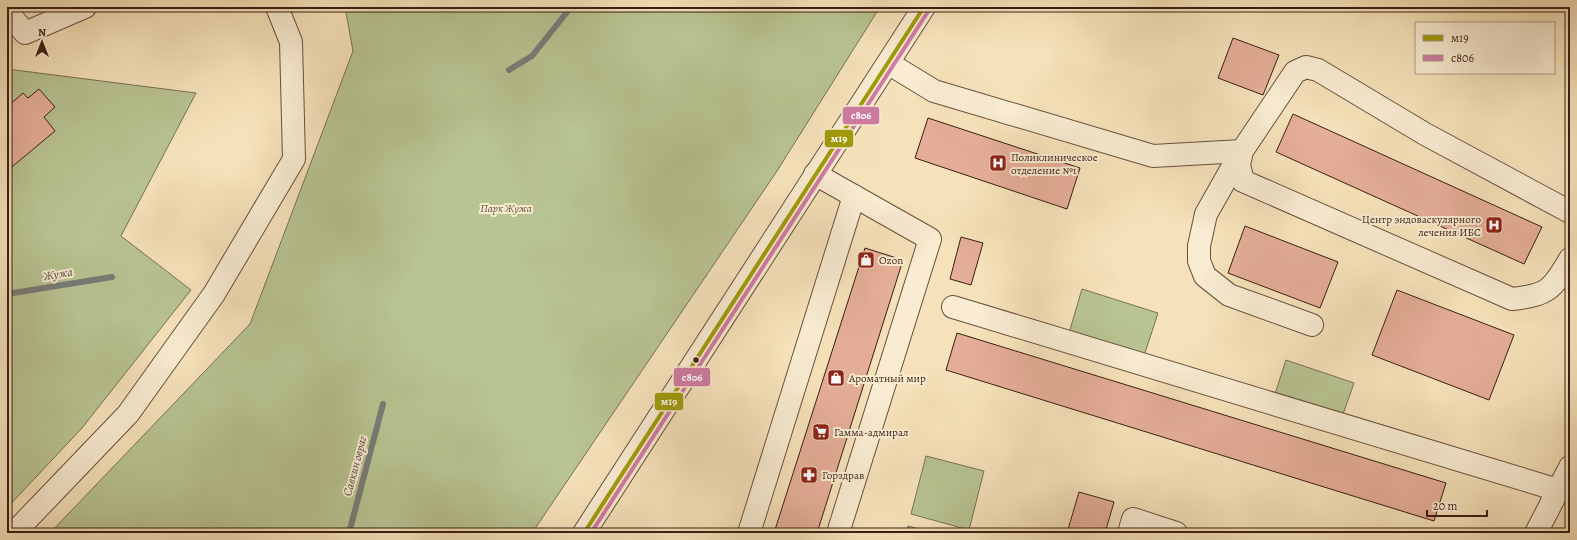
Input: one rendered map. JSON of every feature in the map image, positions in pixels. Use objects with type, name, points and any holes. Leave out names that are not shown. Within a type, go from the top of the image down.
[{"type":"street","points":[[7,11],[24,33],[85,7]]},
{"type":"street","points":[[14,533],[128,414],[214,294],[294,159],[291,42],[277,7]]},
{"type":"street","points":[[584,533],[924,7]]},
{"type":"street","points":[[888,63],[934,91],[1153,156],[1242,151]]},
{"type":"street","points":[[1312,325],[1229,295],[1206,276],[1199,261],[1199,246],[1206,214],[1242,151],[1295,72],[1306,67],[1318,70],[1425,134],[1570,212]]},
{"type":"street","points":[[1242,151],[1239,165],[1243,181],[1512,299],[1534,296],[1555,285],[1570,259]]},
{"type":"street","points":[[815,174],[930,239],[838,533]]},
{"type":"street","points":[[749,533],[854,196]]},
{"type":"street","points":[[953,307],[1558,490]]},
{"type":"street","points":[[1536,533],[1570,466]]},
{"type":"street","points":[[1129,533],[1133,519],[1176,533]]},
{"type":"green space","name":"Парк Жужа","points":[[345,7],[880,7],[777,171],[532,533],[521,533],[521,529],[518,533],[50,533],[250,324],[353,51]]},
{"type":"green space","points":[[7,69],[196,93],[121,236],[191,290],[82,428],[7,508]]},
{"type":"green space","points":[[1082,289],[1158,313],[1144,356],[1069,333]]},
{"type":"green space","points":[[1286,360],[1354,383],[1341,420],[1274,397]]},
{"type":"green space","points":[[926,456],[984,471],[969,530],[911,514]]},
{"type":"green space","points":[[908,526],[934,533],[906,533]]},
{"type":"building","points":[[1233,38],[1279,55],[1263,95],[1218,78]]},
{"type":"building","points":[[39,89],[55,107],[44,117],[55,131],[7,171],[7,107],[23,93],[28,98]]},
{"type":"building","points":[[1293,114],[1542,227],[1524,264],[1276,152]]},
{"type":"building","name":"Поликлиническое отделение №1","points":[[928,118],[1080,168],[1067,209],[915,158]]},
{"type":"building","points":[[1245,226],[1338,262],[1320,308],[1228,273]]},
{"type":"building","points":[[961,237],[983,243],[971,285],[950,279]]},
{"type":"building","points":[[865,248],[903,260],[817,533],[774,533]]},
{"type":"building","points":[[1397,290],[1514,335],[1489,400],[1372,355]]},
{"type":"building","points":[[957,333],[1446,483],[1434,521],[946,370]]},
{"type":"building","points":[[1079,492],[1114,502],[1105,533],[1067,533]]},
{"type":"waterway","name":"Жужа","points":[[509,70],[532,56],[571,7]]},
{"type":"waterway","name":"Жужа","points":[[7,294],[112,277]]},
{"type":"waterway","name":"Савкин овраг","points":[[349,533],[383,404]]},
{"type":"transit line","name":"м19","points":[[584,533],[924,7]]},
{"type":"transit line","name":"с806","points":[[591,533],[929,10]]},
{"type":"place","name":"Поликлиническое отделение №1","points":[[998,163]]},
{"type":"place","name":"Центр эндоваскулярного лечения ИБС","points":[[1494,225]]},
{"type":"place","name":"Ozon","points":[[866,260]]},
{"type":"place","name":"Ароматный мир","points":[[836,378]]},
{"type":"place","name":"Гамма-адмирал","points":[[821,432]]},
{"type":"place","name":"Горздрав","points":[[809,475]]}]
